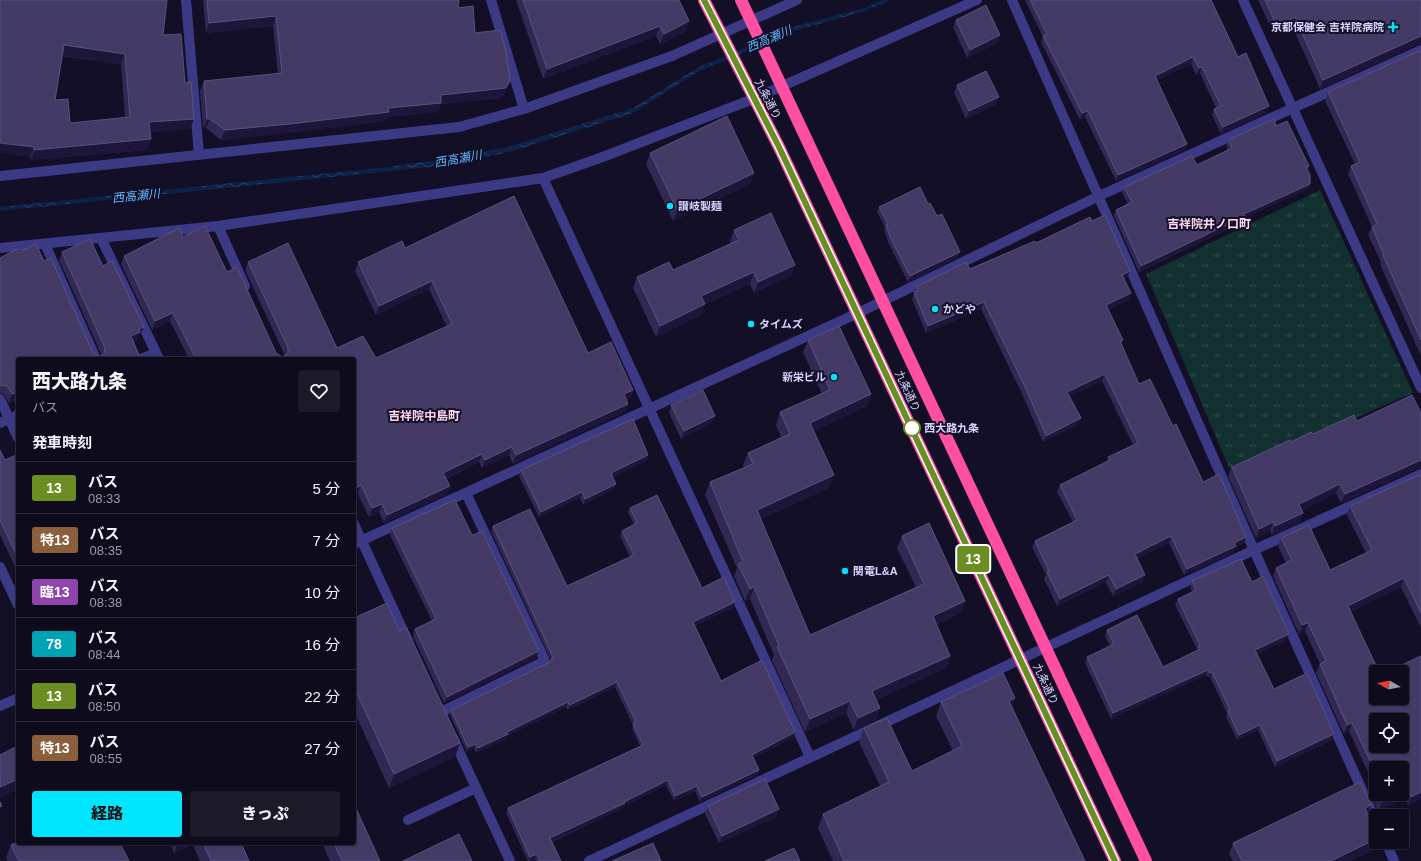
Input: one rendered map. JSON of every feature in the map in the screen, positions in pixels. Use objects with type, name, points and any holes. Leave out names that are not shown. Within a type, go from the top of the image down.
[{"type":"highway","name":"九条通り","points":[[704,0],[726,48],[779,147],[1115,861]]},
{"type":"highway","name":"九条通り","points":[[741,0],[1146,861]]},
{"type":"street","points":[[186,0],[199,155]]},
{"type":"street","points":[[491,0],[524,109]]},
{"type":"street","points":[[0,176],[459,127],[524,109],[672,56],[720,33],[797,0]]},
{"type":"street","points":[[0,248],[218,226],[543,178],[600,158],[753,99],[768,92],[779,81],[977,0]]},
{"type":"street","points":[[1012,0],[1254,550],[1371,809]]},
{"type":"street","points":[[1243,0],[1421,388]]},
{"type":"street","points":[[411,648],[358,542],[858,313],[1099,196],[1421,50]]},
{"type":"street","points":[[543,178],[810,757]]},
{"type":"street","points":[[218,226],[250,296]]},
{"type":"street","points":[[101,238],[157,356]]},
{"type":"street","points":[[44,244],[95,357]]},
{"type":"street","points":[[0,399],[16,434]]},
{"type":"street","points":[[589,861],[1045,647],[1421,474]]},
{"type":"street","points":[[466,493],[545,661],[442,716],[510,861]]},
{"type":"street","points":[[0,567],[16,601]]},
{"type":"street","points":[[0,706],[16,699]]},
{"type":"street","points":[[408,820],[476,788]]},
{"type":"street","points":[[1389,849],[1394,861]]},
{"type":"green space","points":[[1320,190],[1413,393],[1231,472],[1146,274]]},
{"type":"water","name":"西高瀬川","points":[[882,0],[891,0],[865,11],[794,31],[698,72],[633,113],[513,151],[448,165],[0,211],[0,207],[388,167],[508,147],[633,108],[697,68],[793,27],[864,8]]},
{"type":"building","points":[[0,0],[167,0],[163,35],[181,34],[185,83],[191,82],[194,119],[149,122],[151,139],[34,150],[34,147],[0,143]],"holes":[[[64,45],[125,54],[130,117],[70,123],[68,99],[55,100]]]},
{"type":"building","points":[[207,0],[459,0],[458,8],[473,6],[475,33],[500,30],[506,51],[510,81],[506,88],[441,95],[441,103],[388,108],[389,112],[225,130],[210,119],[207,119],[204,81],[282,73],[276,16],[209,23]]},
{"type":"building","points":[[523,0],[679,0],[689,21],[664,34],[660,26],[547,69]]},
{"type":"building","points":[[1030,0],[1211,0],[1238,57],[1246,53],[1269,106],[1223,127],[1214,109],[1221,106],[1202,67],[1199,68],[1193,57],[1155,76],[1187,144],[1118,175],[1088,111],[1082,113],[1043,36],[1047,34]]},
{"type":"building","points":[[1265,0],[1421,0],[1421,36],[1323,80],[1295,17],[1277,26]]},
{"type":"building","points":[[986,5],[1000,35],[970,50],[956,20]]},
{"type":"building","points":[[1421,50],[1421,340],[1372,227],[1377,224],[1351,166],[1360,162],[1328,92]]},
{"type":"building","points":[[986,71],[999,97],[969,111],[957,85]]},
{"type":"building","points":[[727,116],[754,173],[677,210],[650,153]]},
{"type":"building","points":[[1274,119],[1276,126],[1287,121],[1309,166],[1306,167],[1310,175],[1310,184],[1244,214],[1245,216],[1141,266],[1116,210],[1132,202],[1124,187],[1192,156],[1197,165],[1232,148],[1228,140]]},
{"type":"building","points":[[920,187],[928,204],[930,203],[937,216],[942,214],[960,252],[910,276],[891,239],[886,225],[888,224],[879,207]]},
{"type":"building","points":[[514,196],[588,353],[611,342],[633,390],[624,394],[628,404],[516,455],[512,447],[485,460],[482,454],[443,473],[450,486],[387,515],[382,504],[372,508],[361,485],[356,488],[356,357],[282,357],[288,354],[288,348],[248,262],[288,243],[337,348],[363,336],[376,358],[452,324],[432,281],[379,306],[358,262],[402,241],[405,248]]},
{"type":"building","points":[[771,213],[795,265],[758,282],[754,272],[701,296],[705,304],[660,326],[637,277],[669,262],[673,270],[739,240],[734,230]]},
{"type":"building","points":[[1105,215],[1130,271],[1122,275],[1131,293],[1106,305],[1123,340],[1120,341],[1139,384],[1150,379],[1173,426],[1176,424],[1203,482],[1219,474],[1246,537],[1234,543],[1236,546],[1187,569],[1171,536],[1135,554],[1145,575],[1116,589],[1109,575],[1060,599],[1047,572],[1049,571],[1035,541],[1077,520],[1060,485],[1110,460],[1108,457],[1138,443],[1105,374],[1067,392],[1081,418],[1046,436],[1026,389],[984,302],[928,326],[914,292],[918,291],[916,287],[966,262],[970,269],[1035,241],[1036,243],[1090,217],[1092,221]]},
{"type":"building","points":[[205,226],[227,272],[237,267],[276,353],[282,357],[195,357],[173,313],[155,321],[124,256],[179,228],[183,237]]},
{"type":"building","points":[[90,239],[103,266],[112,261],[144,327],[139,329],[140,332],[131,336],[140,357],[99,357],[104,354],[105,348],[62,252]]},
{"type":"building","points":[[36,244],[44,261],[51,258],[93,353],[99,357],[16,357],[16,392],[12,394],[7,386],[0,386],[0,258],[17,249],[18,253]]},
{"type":"building","points":[[839,326],[871,394],[810,423],[834,475],[757,510],[810,635],[924,584],[902,536],[929,523],[965,601],[933,616],[950,656],[872,691],[880,708],[858,718],[850,701],[810,719],[777,647],[779,646],[754,587],[750,589],[738,564],[743,562],[710,482],[753,464],[748,453],[790,434],[780,412],[830,390],[808,340]]},
{"type":"building","points":[[703,390],[715,416],[684,431],[671,405]]},
{"type":"building","points":[[1412,395],[1421,413],[1421,460],[1345,494],[1340,484],[1299,504],[1303,513],[1275,526],[1273,522],[1259,529],[1232,467],[1290,440],[1291,442],[1311,432],[1313,434],[1354,415],[1357,421]]},
{"type":"building","points":[[633,419],[648,455],[611,473],[616,484],[585,499],[582,492],[541,512],[521,470]]},
{"type":"building","points":[[0,450],[5,460],[16,455],[16,554],[0,520]]},
{"type":"building","points":[[1421,474],[1421,613],[1404,578],[1348,606],[1376,665],[1369,665],[1369,705],[1409,705],[1409,665],[1402,665],[1421,656],[1421,792],[1411,797],[1409,792],[1409,761],[1370,761],[1352,723],[1347,725],[1320,664],[1326,661],[1308,623],[1302,625],[1276,568],[1292,560],[1281,538],[1309,525],[1330,570],[1372,550],[1350,506]]},
{"type":"building","points":[[657,495],[702,588],[724,577],[735,602],[693,622],[721,681],[762,660],[795,732],[752,755],[759,770],[702,797],[697,786],[675,796],[668,780],[624,802],[625,803],[550,838],[561,861],[540,861],[537,854],[530,857],[508,808],[643,745],[633,724],[636,722],[617,682],[570,705],[568,702],[478,748],[476,744],[468,747],[451,710],[550,662],[553,657],[493,526],[530,509],[567,586],[634,555],[622,531],[637,523],[630,508]]},
{"type":"building","points":[[455,500],[471,533],[473,535],[482,531],[539,651],[447,697],[415,629],[436,619],[392,528]]},
{"type":"building","points":[[1241,559],[1252,582],[1263,576],[1289,634],[1255,650],[1274,689],[1307,673],[1334,734],[1277,761],[1260,725],[1239,735],[1228,711],[1230,710],[1212,672],[1210,673],[1208,670],[1113,713],[1087,657],[1114,644],[1107,630],[1137,615],[1163,667],[1200,649],[1198,646],[1200,645],[1178,599],[1196,590],[1192,581]]},
{"type":"building","points":[[387,603],[399,631],[406,627],[460,743],[394,774],[356,691],[356,617]]},
{"type":"building","points":[[1003,673],[1015,698],[1009,701],[1085,861],[844,861],[823,814],[889,782],[864,728],[887,718],[912,771],[962,746],[941,702]]},
{"type":"building","points":[[16,747],[16,780],[0,787],[0,755]]},
{"type":"building","points":[[765,779],[779,809],[722,836],[708,806]]},
{"type":"building","points":[[1360,782],[1371,805],[1365,808],[1369,816],[1369,842],[1331,861],[1242,861],[1233,843]]},
{"type":"building","points":[[356,808],[380,861],[342,861],[335,845],[356,845]]},
{"type":"building","points":[[459,834],[472,861],[403,861]]},
{"type":"building","points":[[16,843],[16,845],[121,845],[129,861],[19,861],[11,845]]},
{"type":"building","points":[[653,843],[661,861],[612,861]]},
{"type":"building","points":[[204,845],[242,845],[249,861],[211,861]]},
{"type":"building","points":[[794,848],[800,861],[765,861]]},
{"type":"bus line","name":"13","points":[[704,0],[726,48],[779,147],[1115,861]]},
{"type":"place","name":"京都保健会 吉祥院病院","points":[[1393,27]]},
{"type":"place","name":"讃岐製麺","points":[[670,206]]},
{"type":"place","name":"かどや","points":[[935,309]]},
{"type":"place","name":"タイムズ","points":[[751,324]]},
{"type":"place","name":"新栄ビル","points":[[834,377]]},
{"type":"place","name":"西大路九条","points":[[912,428]]},
{"type":"place","name":"関電L&A","points":[[845,571]]},
{"type":"district","name":"吉祥院井ノ口町","points":[[1209,224]]},
{"type":"district","name":"吉祥院中島町","points":[[424,416]]}]
